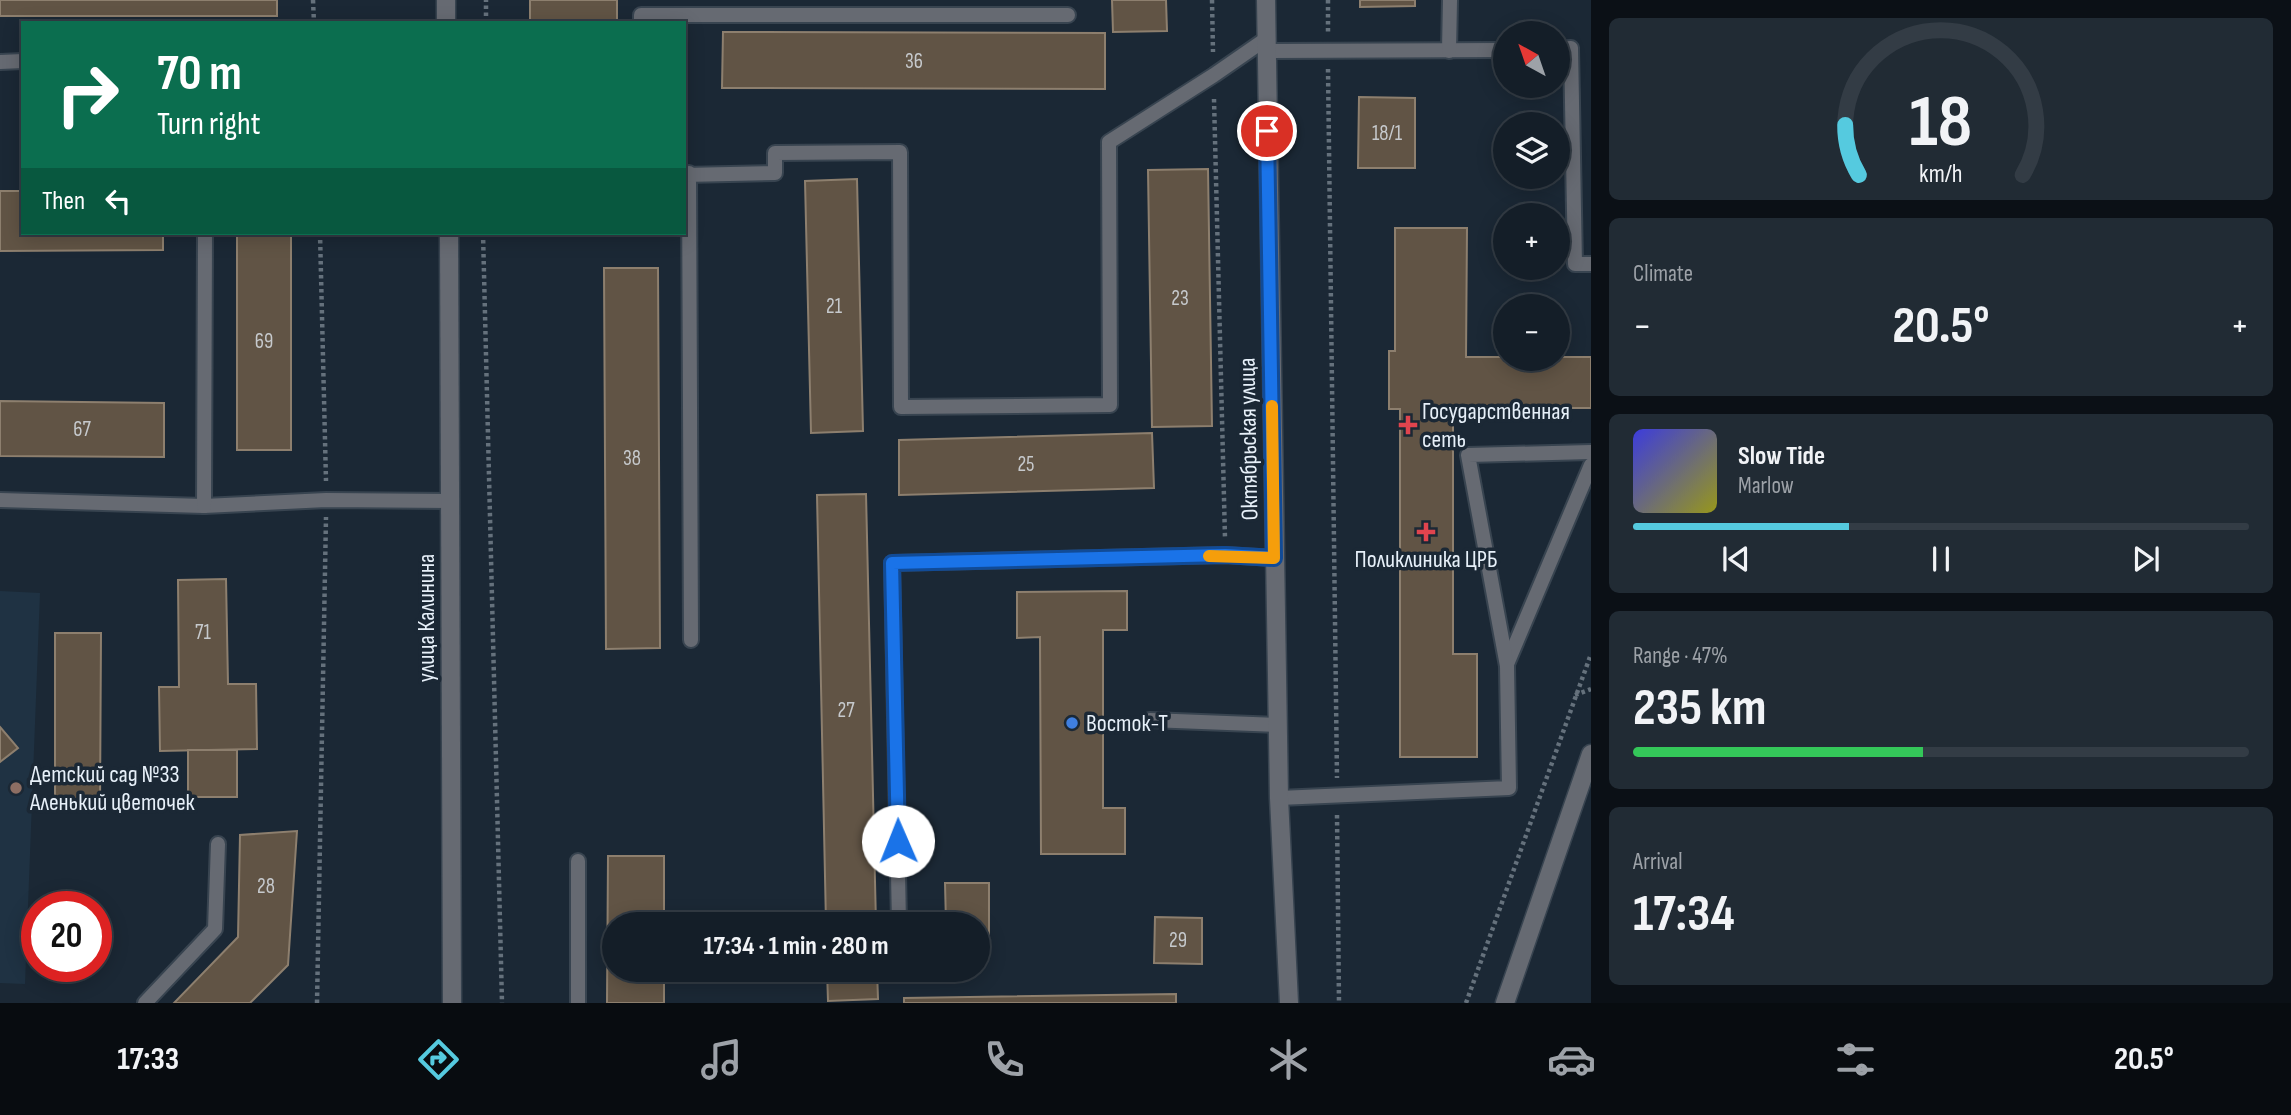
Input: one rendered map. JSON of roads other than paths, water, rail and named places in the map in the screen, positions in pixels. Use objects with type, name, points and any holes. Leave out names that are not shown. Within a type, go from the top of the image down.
[{"type":"street","points":[[446,0],[446,21]]},
{"type":"street","name":"Октябрьская улица","points":[[1266,0],[1277,725],[1289,1003]]},
{"type":"street","name":"улица Калинина","points":[[449,235],[453,1003]]},
{"type":"street","points":[[1505,1003],[1591,754]]},
{"type":"lane","points":[[1449,51],[1450,0]]},
{"type":"lane","points":[[641,21],[641,15],[1068,15]]},
{"type":"lane","points":[[691,640],[686,174],[775,173],[775,153],[900,152],[901,407],[1110,405],[1108,142],[1266,45],[1328,52],[1493,50]]},
{"type":"lane","points":[[1570,48],[1575,264],[1591,264]]},
{"type":"lane","points":[[0,62],[21,61]]},
{"type":"lane","points":[[204,506],[205,235]]},
{"type":"lane","points":[[1279,798],[1509,788],[1507,666],[1468,455],[1591,452]]},
{"type":"lane","points":[[1507,666],[1591,465]]},
{"type":"lane","points":[[0,499],[204,506],[327,500],[450,501]]},
{"type":"lane","points":[[900,912],[892,563],[1225,555],[1274,558]]},
{"type":"lane","points":[[1150,720],[1277,725]]},
{"type":"lane","points":[[145,1003],[215,929],[218,844]]},
{"type":"lane","points":[[578,862],[578,1003]]},
{"type":"place","name":"Государственная сеть","points":[[1408,425]]},
{"type":"place","name":"Поликлиника ЦРБ","points":[[1426,532]]},
{"type":"place","name":"Восток-Т","points":[[1072,723]]},
{"type":"place","name":"Детский сад №33 Аленький цветочек","points":[[16,788]]}]
